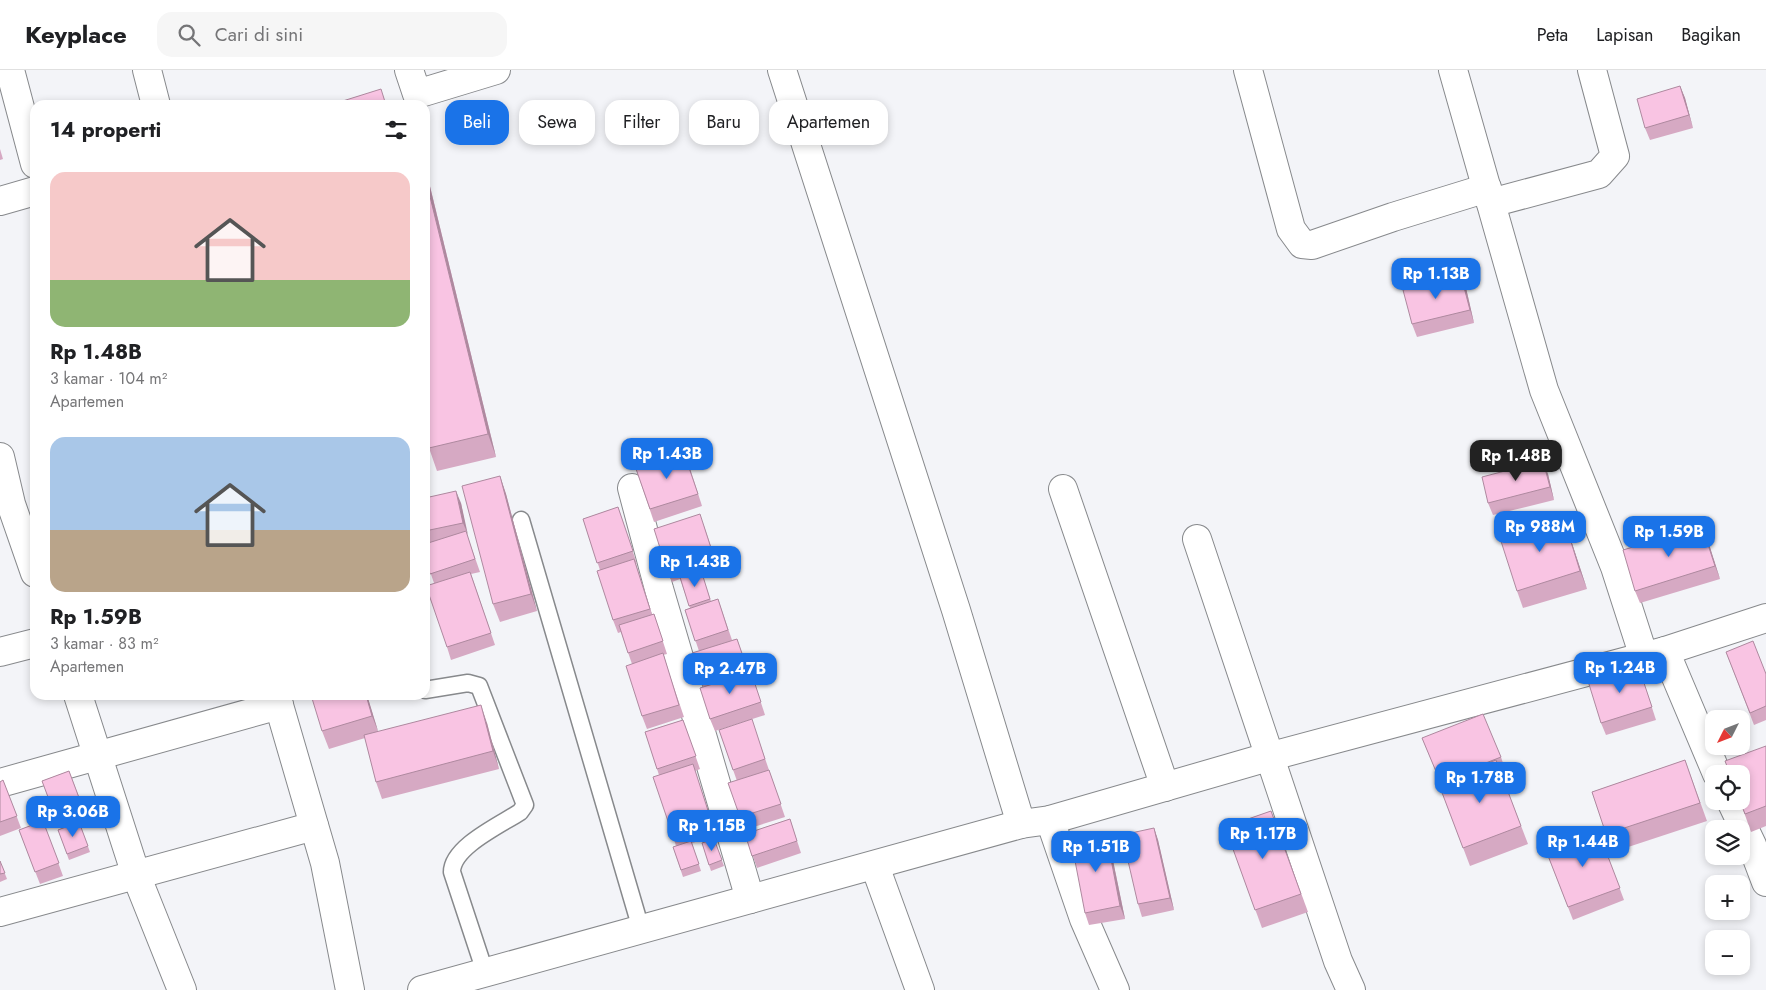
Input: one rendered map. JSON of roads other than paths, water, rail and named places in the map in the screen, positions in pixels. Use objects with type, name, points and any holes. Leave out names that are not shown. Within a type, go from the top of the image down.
[{"type":"street","points":[[10,70],[30,145]]},
{"type":"street","points":[[147,70],[155,100]]},
{"type":"street","points":[[409,70],[417,94],[496,70]]},
{"type":"street","points":[[782,70],[956,610],[1021,824]]},
{"type":"street","points":[[1248,70],[1291,229],[1302,244],[1312,245],[1489,196],[1599,174],[1615,156],[1592,70]]},
{"type":"street","points":[[1453,70],[1544,390],[1615,567],[1655,654],[1712,765]]},
{"type":"street","points":[[0,201],[30,192]]},
{"type":"street","points":[[0,457],[6,505],[30,561]]},
{"type":"street","points":[[632,488],[659,589],[750,899]]},
{"type":"street","points":[[1063,489],[1165,787]]},
{"type":"street","points":[[1197,539],[1268,757],[1338,961],[1351,990]]},
{"type":"street","points":[[422,990],[1021,824],[1050,820],[1268,757],[1655,654],[1766,618]]},
{"type":"street","points":[[0,652],[30,644]]},
{"type":"street","points":[[80,700],[100,757],[136,875],[182,990]]},
{"type":"street","points":[[0,783],[100,757],[278,700],[325,863],[350,990]]},
{"type":"street","points":[[1735,810],[1752,845],[1766,882]]},
{"type":"street","points":[[1050,820],[1084,919],[1115,990]]},
{"type":"street","points":[[0,912],[314,826]]},
{"type":"street","points":[[875,866],[920,990]]},
{"type":"lane","points":[[521,520],[641,929]]},
{"type":"lane","points":[[430,689],[468,683],[479,686],[525,805],[520,812],[461,851],[452,864],[452,872],[486,972]]}]
